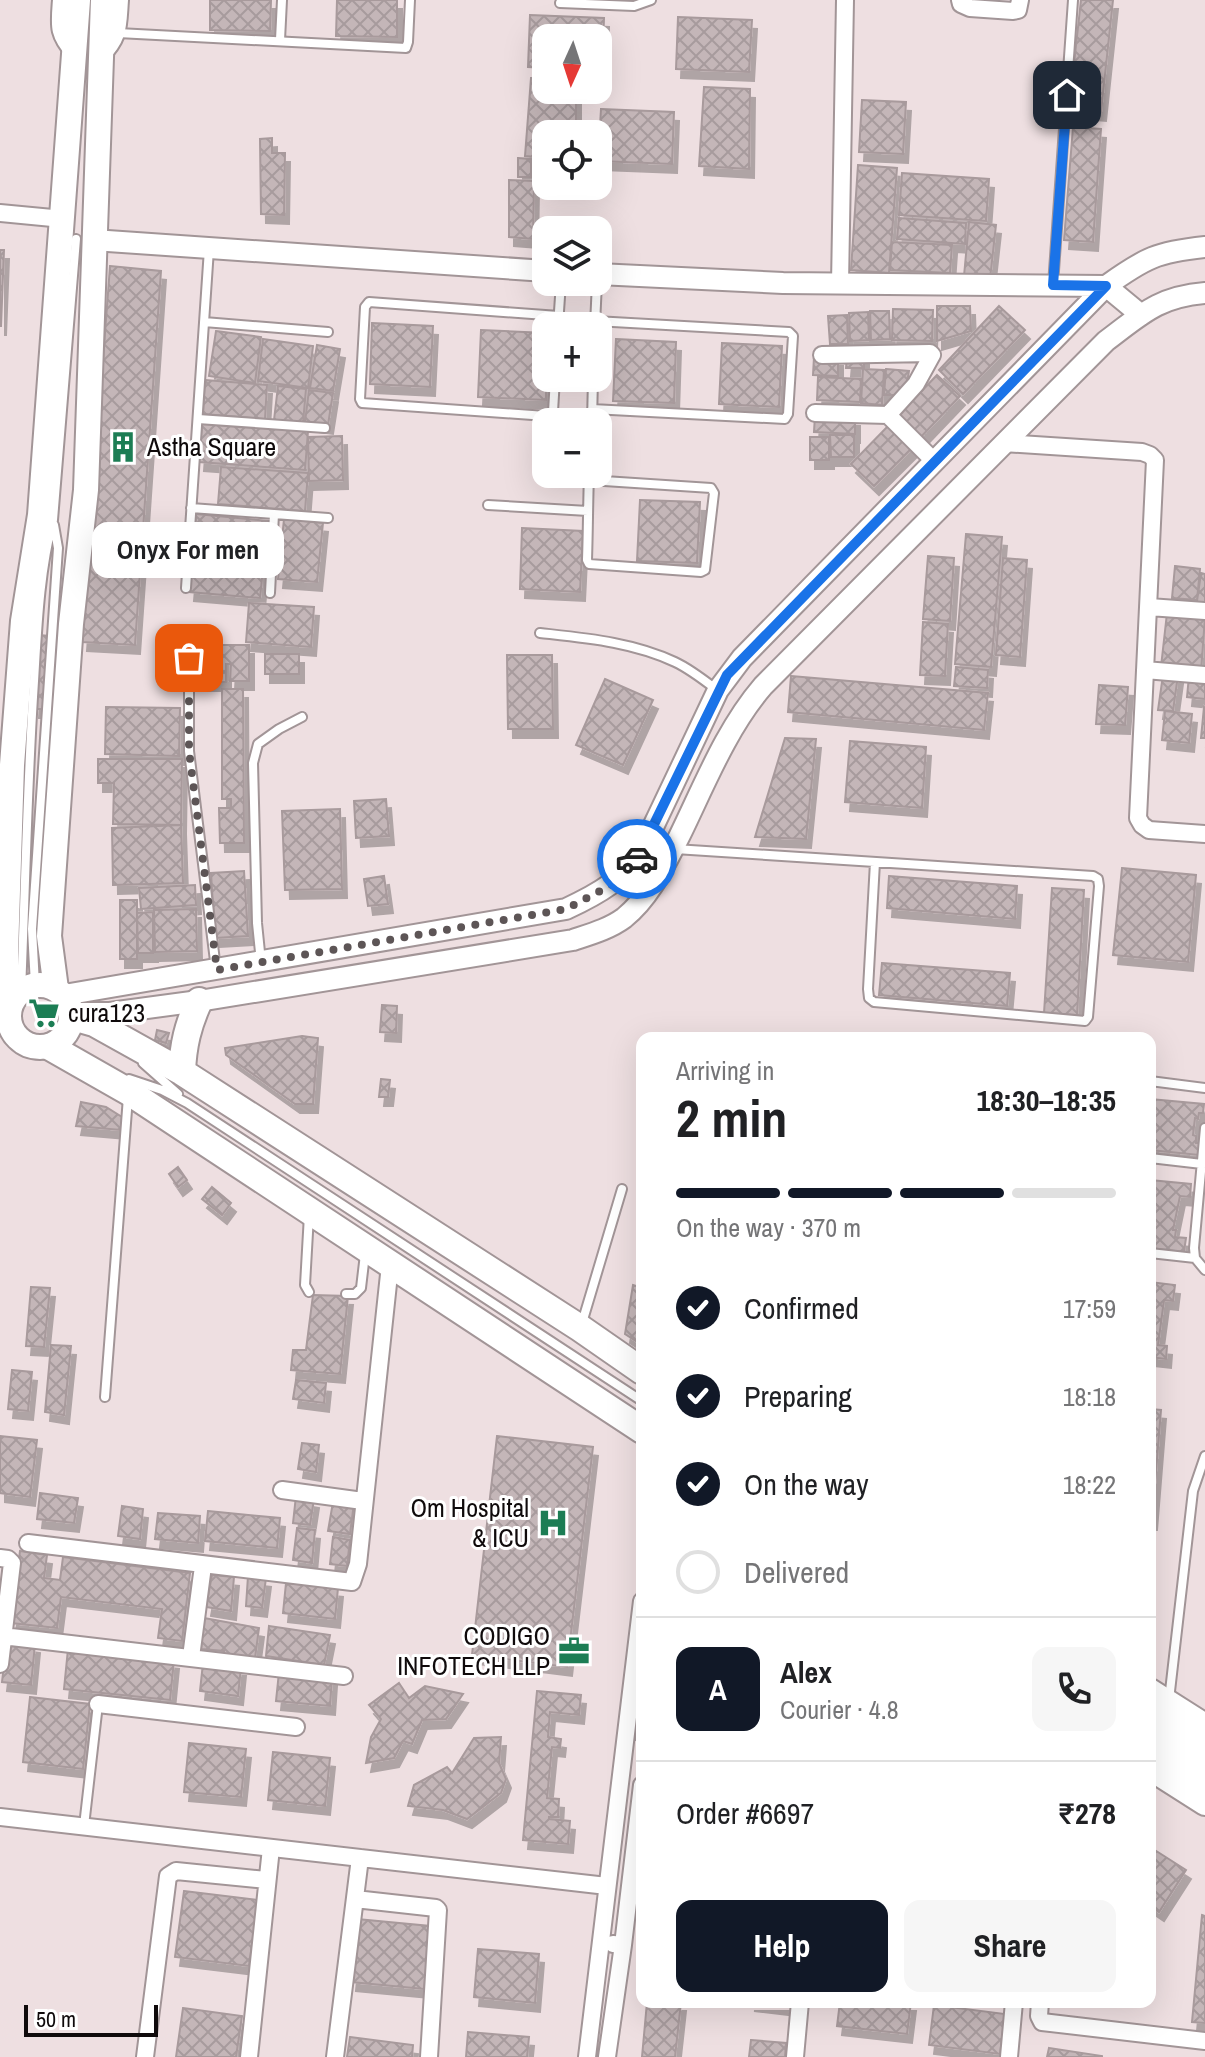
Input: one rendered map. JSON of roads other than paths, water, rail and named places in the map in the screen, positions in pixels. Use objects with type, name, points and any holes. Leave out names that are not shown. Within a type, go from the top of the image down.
[{"type":"main road","points":[[78,0],[73,234],[86,490],[71,624],[49,936],[38,1001],[9,1024],[8,1038],[29,1046],[50,1047],[129,1092],[636,1426]]},
{"type":"main road","points":[[50,1047],[67,1034],[38,1001],[6,977],[6,769],[73,234],[100,57],[103,0]]},
{"type":"main road","points":[[38,1001],[105,1029],[182,1072],[636,1367]]},
{"type":"main road","points":[[182,1072],[187,1027],[199,1001]]},
{"type":"main road","points":[[1156,1703],[1205,1726]]},
{"type":"main road","points":[[1156,1703],[1205,1752]]},
{"type":"main road","points":[[1156,1748],[1205,1780]]},
{"type":"main road","points":[[1156,1772],[1205,1803]]},
{"type":"street","points":[[61,0],[59,29],[63,40],[75,54]]},
{"type":"street","points":[[100,57],[113,44],[118,33],[120,0]]},
{"type":"street","points":[[840,284],[845,0]]},
{"type":"street","points":[[960,0],[961,4],[970,8],[1013,11],[1018,10],[1020,0]]},
{"type":"street","points":[[0,213],[73,234],[209,249],[532,270]]},
{"type":"street","points":[[38,1001],[566,909],[615,883],[635,862],[643,848],[718,690],[742,658],[1106,286],[1142,261],[1171,251],[1205,247]]},
{"type":"street","points":[[612,275],[840,284],[1106,286],[1141,315]]},
{"type":"street","points":[[38,1001],[110,1013],[199,1001],[573,940],[621,920],[640,904],[660,875],[749,702],[1106,341],[1164,300],[1205,293]]},
{"type":"street","points":[[822,355],[930,353],[932,355],[916,384],[888,415]]},
{"type":"street","points":[[815,413],[888,415],[935,462]]},
{"type":"street","points":[[1003,443],[1150,455],[1155,460],[1138,818],[1149,830],[1205,834]]},
{"type":"street","points":[[1149,607],[1205,611]]},
{"type":"street","points":[[1145,670],[1205,675]]},
{"type":"street","points":[[308,954],[313,983]]},
{"type":"street","points":[[28,1543],[352,1582],[358,1564],[390,1265]]},
{"type":"street","points":[[282,1490],[363,1501]]},
{"type":"street","points":[[0,1558],[12,1563],[0,1664]]},
{"type":"street","points":[[191,1657],[203,1566]]},
{"type":"street","points":[[11,1637],[344,1676]]},
{"type":"street","points":[[587,2057],[636,1650]]},
{"type":"street","points":[[98,1704],[296,1727]]},
{"type":"street","points":[[0,1817],[607,1886]]},
{"type":"street","points":[[607,2057],[636,1836]]},
{"type":"street","points":[[249,2057],[271,1848]]},
{"type":"street","points":[[335,2057],[360,1858]]},
{"type":"street","points":[[145,2057],[168,1876],[176,1871],[266,1880]]},
{"type":"street","points":[[355,1899],[438,1910],[429,2057]]},
{"type":"street","points":[[600,1943],[623,1945]]},
{"type":"street","points":[[795,2057],[799,2008]]},
{"type":"street","points":[[1009,2057],[1013,2008]]},
{"type":"street","points":[[1040,2008],[1042,2022],[1205,2041]]},
{"type":"lane","points":[[280,40],[282,0]]},
{"type":"lane","points":[[118,33],[406,48],[410,0]]},
{"type":"lane","points":[[560,3],[634,6],[651,0]]},
{"type":"lane","points":[[1053,285],[1073,0]]},
{"type":"lane","points":[[38,1001],[29,766],[37,622],[46,547],[53,520],[73,234]]},
{"type":"lane","points":[[186,588],[209,249]]},
{"type":"lane","points":[[532,314],[369,302],[365,307],[360,399],[362,403],[546,416],[553,412],[554,392]]},
{"type":"lane","points":[[204,322],[328,332]]},
{"type":"lane","points":[[612,325],[789,332],[793,336],[788,414],[785,419],[612,410]]},
{"type":"lane","points":[[198,419],[325,428]]},
{"type":"lane","points":[[589,488],[589,564],[701,572],[707,566],[714,493],[711,488],[612,479]]},
{"type":"lane","points":[[488,505],[588,511]]},
{"type":"lane","points":[[191,508],[328,518]]},
{"type":"lane","points":[[270,593],[274,514]]},
{"type":"lane","points":[[38,1001],[32,929],[58,548],[53,520]]},
{"type":"lane","points":[[540,633],[606,641],[658,655],[676,662],[718,690]]},
{"type":"lane","points":[[189,658],[189,751],[217,970]]},
{"type":"lane","points":[[261,962],[257,923],[253,763],[258,744],[302,717]]},
{"type":"lane","points":[[673,848],[1093,876],[1098,879],[1088,1017],[1085,1021],[874,1002],[869,998],[868,989],[875,862]]},
{"type":"lane","points":[[105,1029],[187,1103]]},
{"type":"lane","points":[[90,1068],[162,1090],[187,1103],[636,1397]]},
{"type":"lane","points":[[1156,1082],[1205,1088]]},
{"type":"lane","points":[[105,1397],[129,1092]]},
{"type":"lane","points":[[1195,1258],[1205,1128]]},
{"type":"lane","points":[[1156,1159],[1202,1164]]},
{"type":"lane","points":[[580,1328],[622,1189]]},
{"type":"lane","points":[[309,1212],[305,1285],[309,1292]]},
{"type":"lane","points":[[346,1294],[355,1294],[361,1288],[365,1249]]},
{"type":"lane","points":[[1156,1254],[1195,1258],[1205,1270]]},
{"type":"lane","points":[[1156,1703],[1193,1491],[1205,1456]]},
{"type":"lane","points":[[84,1827],[98,1704]]},
{"type":"place","name":"Astha Square","points":[[123,447]]},
{"type":"place","name":"Onyx For men","points":[[189,658]]},
{"type":"place","name":"cura123","points":[[44,1013]]},
{"type":"place","name":"Om Hospital & ICU","points":[[553,1523]]},
{"type":"place","name":"CODIGO INFOTECH LLP","points":[[574,1651]]}]
